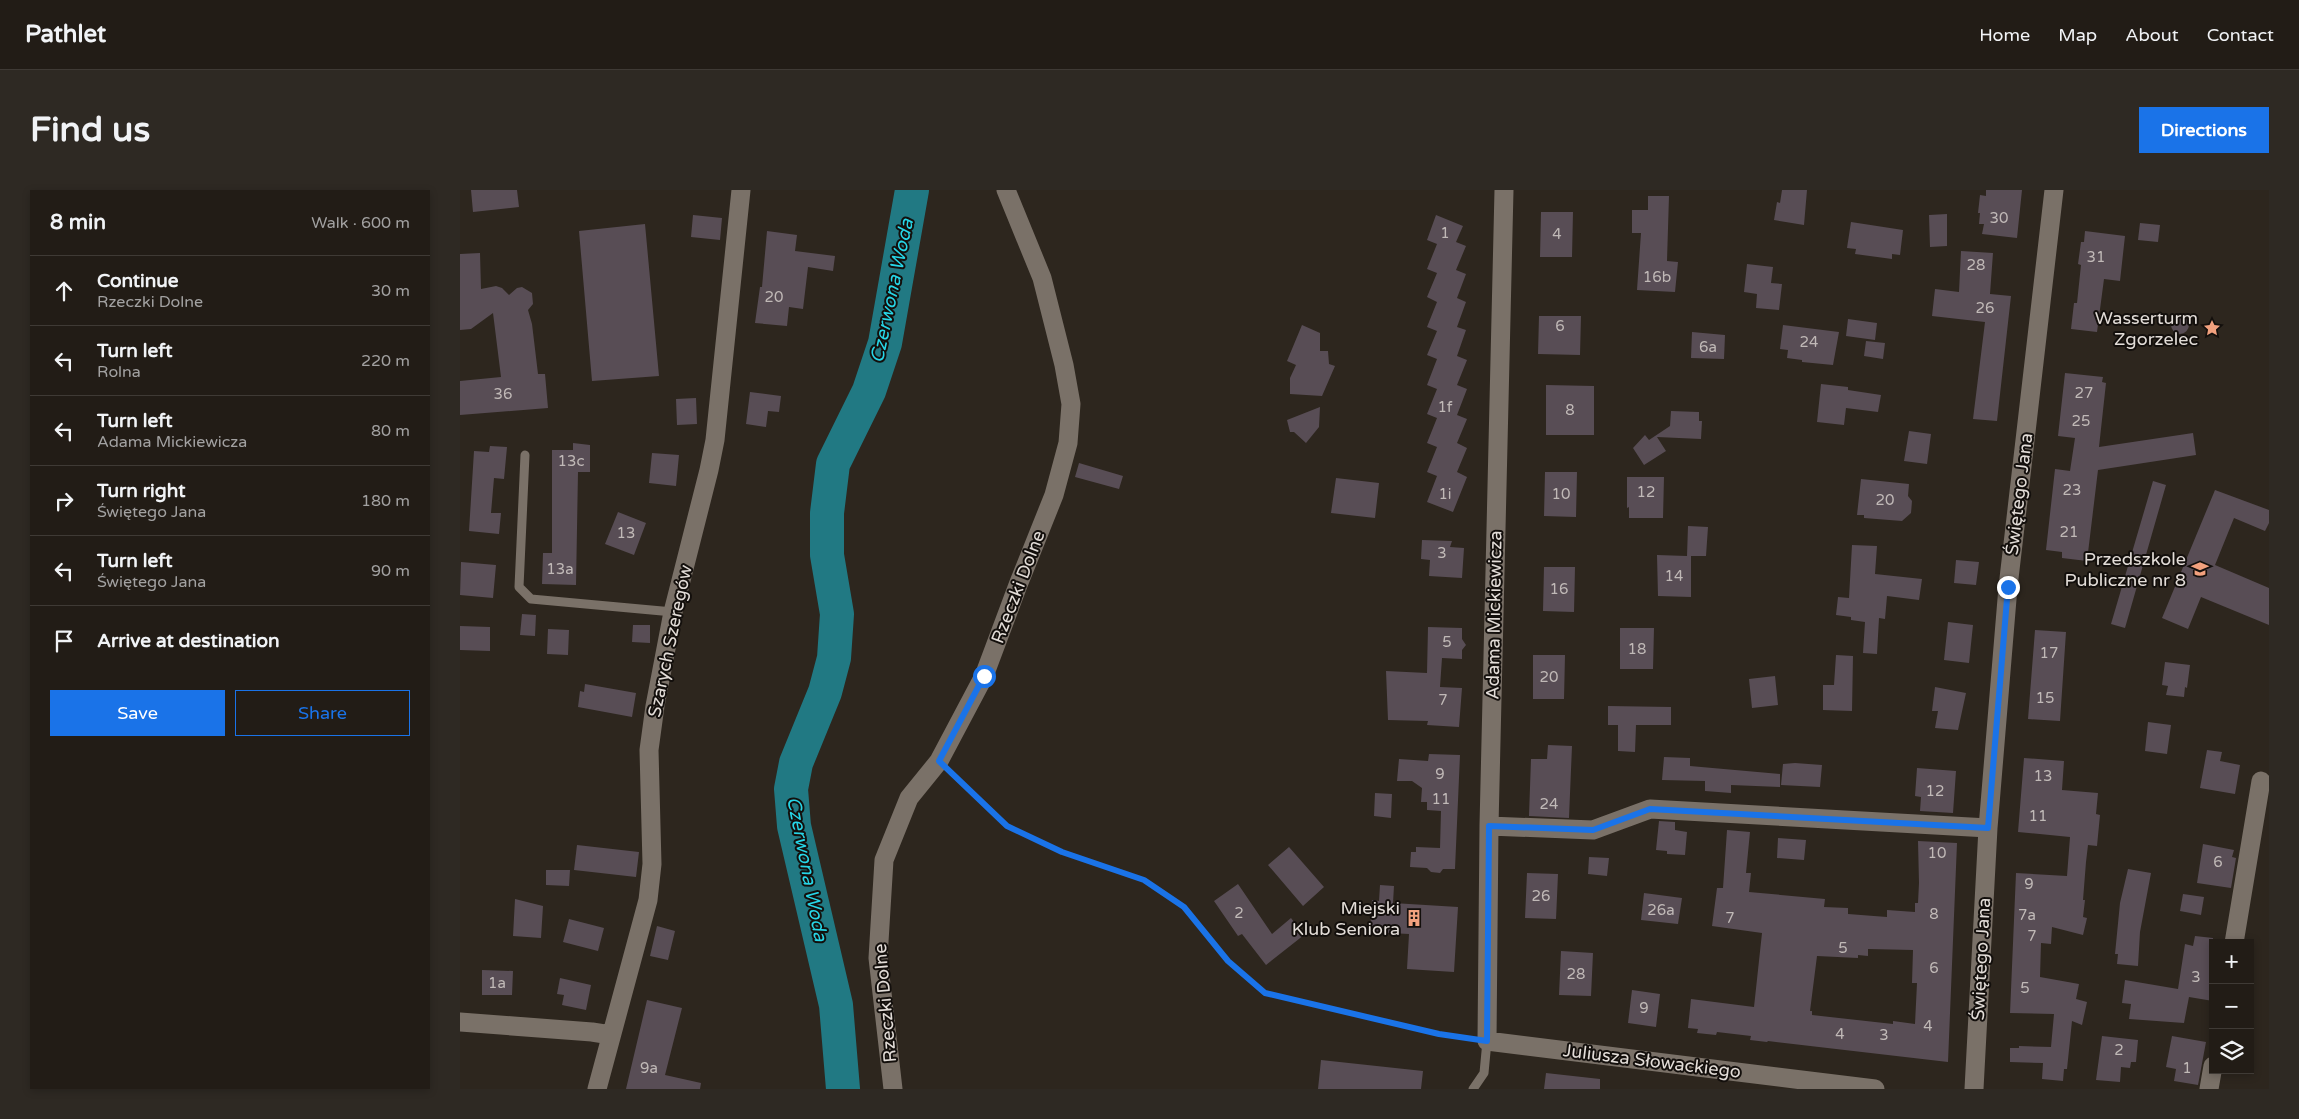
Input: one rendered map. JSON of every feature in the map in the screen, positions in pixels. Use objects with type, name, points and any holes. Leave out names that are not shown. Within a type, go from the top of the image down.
[{"type":"street","name":"Szarych Szeregów","points":[[597,1089],[648,900],[652,864],[649,750],[673,612],[715,440],[741,190]]},
{"type":"street","name":"Rzeczki Dolne","points":[[893,1089],[878,958],[884,860],[909,798],[939,761],[984,676],[1054,495],[1068,443],[1071,404],[1049,304],[1042,278],[1006,190]]},
{"type":"street","name":"Adama Mickiewicza","points":[[1487,1041],[1489,826],[1504,190]]},
{"type":"street","name":"Świętego Jana","points":[[1974,1089],[1988,828],[2008,587],[2054,190]]},
{"type":"street","points":[[2235,939],[2262,781]]},
{"type":"street","points":[[1489,826],[1593,830],[1650,809],[1988,828]]},
{"type":"street","points":[[460,1022],[611,1035]]},
{"type":"street","name":"Juliusza Słowackiego","points":[[1487,1041],[1875,1089]]},
{"type":"street","points":[[2209,1089],[2212,1074]]},
{"type":"lane","points":[[525,455],[519,587],[531,599],[673,612]]},
{"type":"lane","points":[[1473,1089],[1484,1074],[1487,1041]]},
{"type":"path","points":[[939,761],[1007,826],[1062,852],[1144,880],[1184,907],[1228,961],[1265,993],[1439,1034],[1487,1041]]},
{"type":"building","points":[[471,190],[517,190],[519,207],[473,212]]},
{"type":"building","points":[[1782,190],[1807,190],[1804,225],[1774,220],[1777,202],[1780,203]]},
{"type":"building","points":[[1986,190],[2022,190],[2017,238],[1982,234],[1984,224],[1979,224],[1980,213],[1978,213],[1980,195],[1986,196]]},
{"type":"building","points":[[1648,196],[1669,196],[1667,261],[1678,262],[1675,292],[1637,290],[1641,233],[1632,233],[1632,210],[1648,210]]},
{"type":"building","points":[[1541,212],[1573,212],[1572,257],[1540,257]]},
{"type":"building","points":[[1947,214],[1947,246],[1930,247],[1929,215]]},
{"type":"building","points":[[693,215],[722,218],[720,240],[691,237]]},
{"type":"building","points":[[1436,215],[1463,226],[1456,242],[1466,246],[1456,270],[1466,274],[1457,298],[1466,302],[1457,327],[1466,330],[1457,356],[1467,360],[1457,385],[1467,389],[1457,415],[1467,419],[1457,443],[1467,448],[1457,472],[1467,477],[1453,512],[1427,502],[1437,476],[1427,472],[1437,447],[1427,443],[1437,418],[1427,414],[1437,389],[1427,385],[1437,359],[1427,355],[1437,331],[1427,327],[1437,302],[1427,297],[1437,273],[1427,269],[1437,244],[1427,240]]},
{"type":"building","points":[[1851,222],[1903,230],[1900,255],[1892,254],[1892,259],[1855,254],[1856,249],[1847,248]]},
{"type":"building","points":[[2140,223],[2160,225],[2158,242],[2138,240]]},
{"type":"building","points":[[645,224],[659,376],[592,381],[579,231]]},
{"type":"building","points":[[767,231],[797,235],[795,251],[835,256],[833,271],[808,267],[803,309],[789,307],[787,326],[755,323],[760,287],[762,287]]},
{"type":"building","points":[[2085,231],[2125,236],[2120,281],[2104,279],[2097,332],[2071,329],[2074,303],[2077,303],[2081,265],[2078,264],[2081,242],[2084,242]]},
{"type":"building","points":[[1961,251],[1993,253],[1990,294],[2011,296],[1997,421],[1973,419],[1985,322],[1932,316],[1935,289],[1959,292]]},
{"type":"building","points":[[480,253],[481,289],[496,286],[502,288],[509,295],[517,288],[522,287],[532,293],[533,304],[528,310],[532,324],[538,374],[545,374],[548,408],[460,415],[460,381],[501,377],[493,313],[471,329],[460,330],[460,254]]},
{"type":"building","points":[[1747,264],[1773,267],[1771,283],[1782,284],[1779,310],[1756,308],[1757,294],[1744,292]]},
{"type":"building","points":[[1539,316],[1581,316],[1580,355],[1538,354]]},
{"type":"building","points":[[2180,316],[2186,319],[2189,325],[2186,331],[2180,334],[2174,331],[2171,325],[2174,319]]},
{"type":"building","points":[[1848,319],[1877,323],[1875,340],[1846,336]]},
{"type":"building","points":[[1302,325],[1320,333],[1320,351],[1328,351],[1329,364],[1335,366],[1322,396],[1290,394],[1290,378],[1296,365],[1287,361]]},
{"type":"building","points":[[1783,325],[1839,332],[1833,365],[1802,362],[1802,360],[1787,358],[1788,350],[1780,349]]},
{"type":"building","points":[[1692,332],[1725,335],[1724,359],[1691,358]]},
{"type":"building","points":[[1866,341],[1885,343],[1883,359],[1864,356]]},
{"type":"building","points":[[2065,373],[2103,377],[2102,382],[2106,383],[2099,447],[2193,433],[2196,455],[2098,470],[2087,561],[2062,558],[2062,552],[2046,550],[2055,469],[2070,471],[2075,438],[2058,436]]},
{"type":"building","points":[[1821,384],[1848,387],[1848,390],[1881,395],[1878,412],[1846,408],[1844,425],[1817,422]]},
{"type":"building","points":[[1546,385],[1594,386],[1594,435],[1546,435]]},
{"type":"building","points":[[750,392],[781,396],[779,412],[768,411],[766,427],[746,424]]},
{"type":"building","points":[[696,398],[697,424],[677,425],[676,399]]},
{"type":"building","points":[[1320,407],[1319,427],[1306,443],[1294,432],[1290,432],[1287,420]]},
{"type":"building","points":[[1671,411],[1699,412],[1699,421],[1702,421],[1701,439],[1657,437],[1666,451],[1644,465],[1633,448],[1645,435],[1649,440],[1670,426]]},
{"type":"building","points":[[1909,431],[1931,434],[1927,464],[1904,461]]},
{"type":"building","points":[[573,443],[590,445],[590,472],[578,472],[576,585],[542,584],[543,553],[552,553],[552,450],[573,450]]},
{"type":"building","points":[[490,446],[507,447],[504,479],[494,478],[491,513],[501,513],[499,534],[469,531],[474,451],[489,452]]},
{"type":"building","points":[[652,453],[679,455],[676,486],[649,483]]},
{"type":"building","points":[[1079,463],[1123,476],[1119,489],[1075,477]]},
{"type":"building","points":[[1545,472],[1577,472],[1576,517],[1544,516]]},
{"type":"building","points":[[1627,477],[1664,477],[1663,518],[1629,518],[1629,507],[1627,508]]},
{"type":"building","points":[[1336,478],[1379,483],[1375,518],[1331,513]]},
{"type":"building","points":[[1861,479],[1909,484],[1908,496],[1912,501],[1911,513],[1902,521],[1864,518],[1864,515],[1857,515]]},
{"type":"building","points":[[2153,481],[2166,485],[2125,628],[2111,624]]},
{"type":"building","points":[[2215,490],[2269,510],[2269,523],[2265,531],[2234,518],[2215,565],[2269,588],[2269,625],[2201,597],[2188,629],[2162,618]]},
{"type":"building","points":[[618,512],[646,523],[634,555],[605,544]]},
{"type":"building","points":[[1688,526],[1708,527],[1706,556],[1691,556],[1691,597],[1658,596],[1657,555],[1687,556]]},
{"type":"building","points":[[1422,540],[1452,541],[1450,547],[1464,548],[1462,578],[1429,576],[1430,560],[1421,559]]},
{"type":"building","points":[[1852,545],[1877,546],[1875,574],[1922,579],[1919,600],[1887,596],[1885,619],[1879,618],[1877,654],[1863,653],[1865,622],[1851,620],[1851,617],[1836,615],[1838,597],[1849,598]]},
{"type":"building","points":[[1956,560],[1979,562],[1976,585],[1954,583]]},
{"type":"building","points":[[461,562],[496,565],[493,598],[460,595]]},
{"type":"building","points":[[1544,567],[1575,567],[1574,612],[1543,611]]},
{"type":"building","points":[[522,614],[536,615],[535,636],[520,635]]},
{"type":"building","points":[[1948,622],[1973,625],[1969,663],[1944,660]]},
{"type":"building","points":[[633,625],[650,625],[650,643],[632,642]]},
{"type":"building","points":[[460,626],[490,627],[490,651],[460,650]]},
{"type":"building","points":[[1428,627],[1462,628],[1462,639],[1466,645],[1462,650],[1462,659],[1442,658],[1440,687],[1462,688],[1459,727],[1427,725],[1428,721],[1388,720],[1386,671],[1427,673]]},
{"type":"building","points":[[1620,628],[1654,628],[1653,669],[1620,669]]},
{"type":"building","points":[[548,629],[569,630],[568,655],[547,654]]},
{"type":"building","points":[[2035,630],[2066,632],[2060,721],[2028,719]]},
{"type":"building","points":[[1533,655],[1565,655],[1564,699],[1533,699]]},
{"type":"building","points":[[1836,655],[1853,656],[1852,711],[1823,710],[1823,685],[1834,685]]},
{"type":"building","points":[[2165,662],[2190,665],[2184,697],[2166,695],[2168,686],[2162,685]]},
{"type":"building","points":[[1775,676],[1778,705],[1752,708],[1749,679]]},
{"type":"building","points":[[585,684],[636,693],[632,717],[578,707],[580,691],[584,692]]},
{"type":"building","points":[[1935,687],[1966,693],[1958,730],[1935,728],[1938,711],[1932,711]]},
{"type":"building","points":[[1608,706],[1671,707],[1671,725],[1636,725],[1635,752],[1618,751],[1618,725],[1608,725]]},
{"type":"building","points":[[2148,722],[2171,725],[2167,754],[2145,751]]},
{"type":"building","points":[[1548,745],[1572,746],[1569,818],[1529,816],[1531,759],[1547,759]]},
{"type":"building","points":[[2207,750],[2222,752],[2220,761],[2240,765],[2235,794],[2200,788]]},
{"type":"building","points":[[1429,754],[1460,755],[1455,869],[1443,869],[1440,873],[1431,872],[1427,868],[1410,867],[1411,852],[1416,852],[1416,847],[1440,848],[1441,811],[1427,810],[1427,802],[1421,802],[1422,788],[1412,781],[1397,781],[1399,759],[1428,761]]},
{"type":"building","points":[[1664,757],[1690,758],[1690,766],[1780,774],[1780,787],[1731,785],[1731,793],[1705,791],[1705,781],[1662,780]]},
{"type":"building","points":[[2024,758],[2064,761],[2062,790],[2098,793],[2096,814],[2100,815],[2097,846],[2088,845],[2086,862],[2083,917],[2087,918],[2083,935],[2052,927],[2051,944],[2041,943],[2040,977],[2079,984],[2076,999],[2087,1002],[2082,1025],[2072,1021],[2067,1069],[2064,1069],[2063,1081],[2042,1079],[2043,1063],[2010,1062],[2010,1048],[2019,1048],[2019,1046],[2051,1047],[2054,1014],[2010,1013],[2016,873],[2067,876],[2070,837],[2018,832]]},
{"type":"building","points":[[1783,764],[1822,765],[1820,787],[1781,785]]},
{"type":"building","points":[[1917,768],[1956,771],[1953,813],[1920,811],[1921,797],[1915,796]]},
{"type":"building","points":[[1375,793],[1392,794],[1391,818],[1374,816]]},
{"type":"building","points":[[1659,821],[1675,822],[1675,830],[1687,832],[1685,855],[1667,854],[1667,851],[1656,850]]},
{"type":"building","points":[[1727,830],[1750,832],[1746,873],[1751,873],[1749,892],[1825,899],[1824,907],[1848,908],[1848,914],[1887,917],[1887,910],[1915,912],[1915,903],[1918,903],[1919,883],[1918,841],[1957,843],[1948,1062],[1750,1040],[1751,1036],[1717,1032],[1716,1035],[1697,1033],[1698,1029],[1688,1028],[1691,999],[1754,1007],[1762,933],[1712,926],[1717,888],[1723,888]],"holes":[[[1868,949],[1913,950],[1912,983],[1917,983],[1915,1024],[1893,1021],[1893,1024],[1812,1015],[1812,1011],[1810,1011],[1817,956],[1858,958],[1858,955],[1868,956]]]},
{"type":"building","points":[[1778,838],[1806,840],[1804,860],[1777,858]]},
{"type":"building","points":[[2203,844],[2234,850],[2232,857],[2236,858],[2231,888],[2197,883]]},
{"type":"building","points":[[577,845],[639,852],[636,877],[574,870]]},
{"type":"building","points":[[1289,847],[1324,887],[1303,906],[1268,865]]},
{"type":"building","points":[[1589,857],[1609,858],[1607,876],[1588,874]]},
{"type":"building","points":[[2128,869],[2151,873],[2140,932],[2138,966],[2117,964],[2118,954],[2115,954],[2120,903]]},
{"type":"building","points":[[546,870],[570,870],[569,886],[546,885]]},
{"type":"building","points":[[1527,873],[1558,874],[1556,919],[1525,918]]},
{"type":"building","points":[[1238,884],[1272,934],[1291,918],[1304,935],[1266,965],[1242,934],[1238,936],[1214,901]]},
{"type":"building","name":"Miejski Klub Seniora","points":[[1380,885],[1394,886],[1393,903],[1458,907],[1454,972],[1407,969],[1409,934],[1370,932],[1372,900],[1379,901]]},
{"type":"building","points":[[1644,893],[1682,898],[1678,924],[1641,920]]},
{"type":"building","points":[[2183,894],[2204,897],[2201,915],[2180,911]]},
{"type":"building","points":[[515,899],[543,906],[541,938],[513,936]]},
{"type":"building","points":[[569,919],[604,928],[598,951],[563,942]]},
{"type":"building","points":[[657,926],[675,931],[668,960],[650,956]]},
{"type":"building","points":[[2195,936],[2213,938],[2209,939],[2209,1000],[2189,997],[2184,1023],[2129,1019],[2131,1004],[2122,1003],[2125,980],[2178,989],[2185,944],[2193,946]]},
{"type":"building","points":[[1561,951],[1593,953],[1591,996],[1559,995]]},
{"type":"building","points":[[482,970],[513,971],[512,995],[482,995]]},
{"type":"building","points":[[560,978],[591,985],[586,1010],[562,1005],[564,995],[557,994]]},
{"type":"building","points":[[1632,990],[1660,994],[1656,1027],[1628,1023]]},
{"type":"building","points":[[647,1000],[682,1008],[665,1075],[701,1083],[700,1089],[626,1089]]},
{"type":"building","points":[[2102,1036],[2138,1040],[2136,1062],[2131,1062],[2130,1068],[2121,1067],[2120,1082],[2096,1080]]},
{"type":"building","points":[[2172,1036],[2206,1042],[2198,1085],[2174,1081],[2176,1069],[2166,1067]]},
{"type":"building","points":[[1321,1060],[1423,1071],[1421,1089],[1318,1089]]},
{"type":"building","points":[[1546,1073],[1600,1079],[1600,1089],[1544,1089]]},
{"type":"waterway","name":"Czerwona Woda","points":[[843,1089],[836,1005],[794,826],[791,789],[796,763],[825,692],[834,658],[837,614],[827,555],[827,513],[833,464],[869,391],[885,343],[912,190]]},
{"type":"place","name":"Wasserturm Zgorzelec","points":[[2212,328]]},
{"type":"place","name":"Przedszkole Publiczne nr 8","points":[[2200,569]]},
{"type":"place","name":"Miejski Klub Seniora","points":[[1414,918]]},
{"type":"route","points":[[984,676],[939,761],[1007,826],[1062,852],[1144,880],[1184,907],[1228,961],[1265,993],[1439,1034],[1487,1041],[1489,826],[1593,830],[1650,809],[1988,828],[2008,587]]}]
